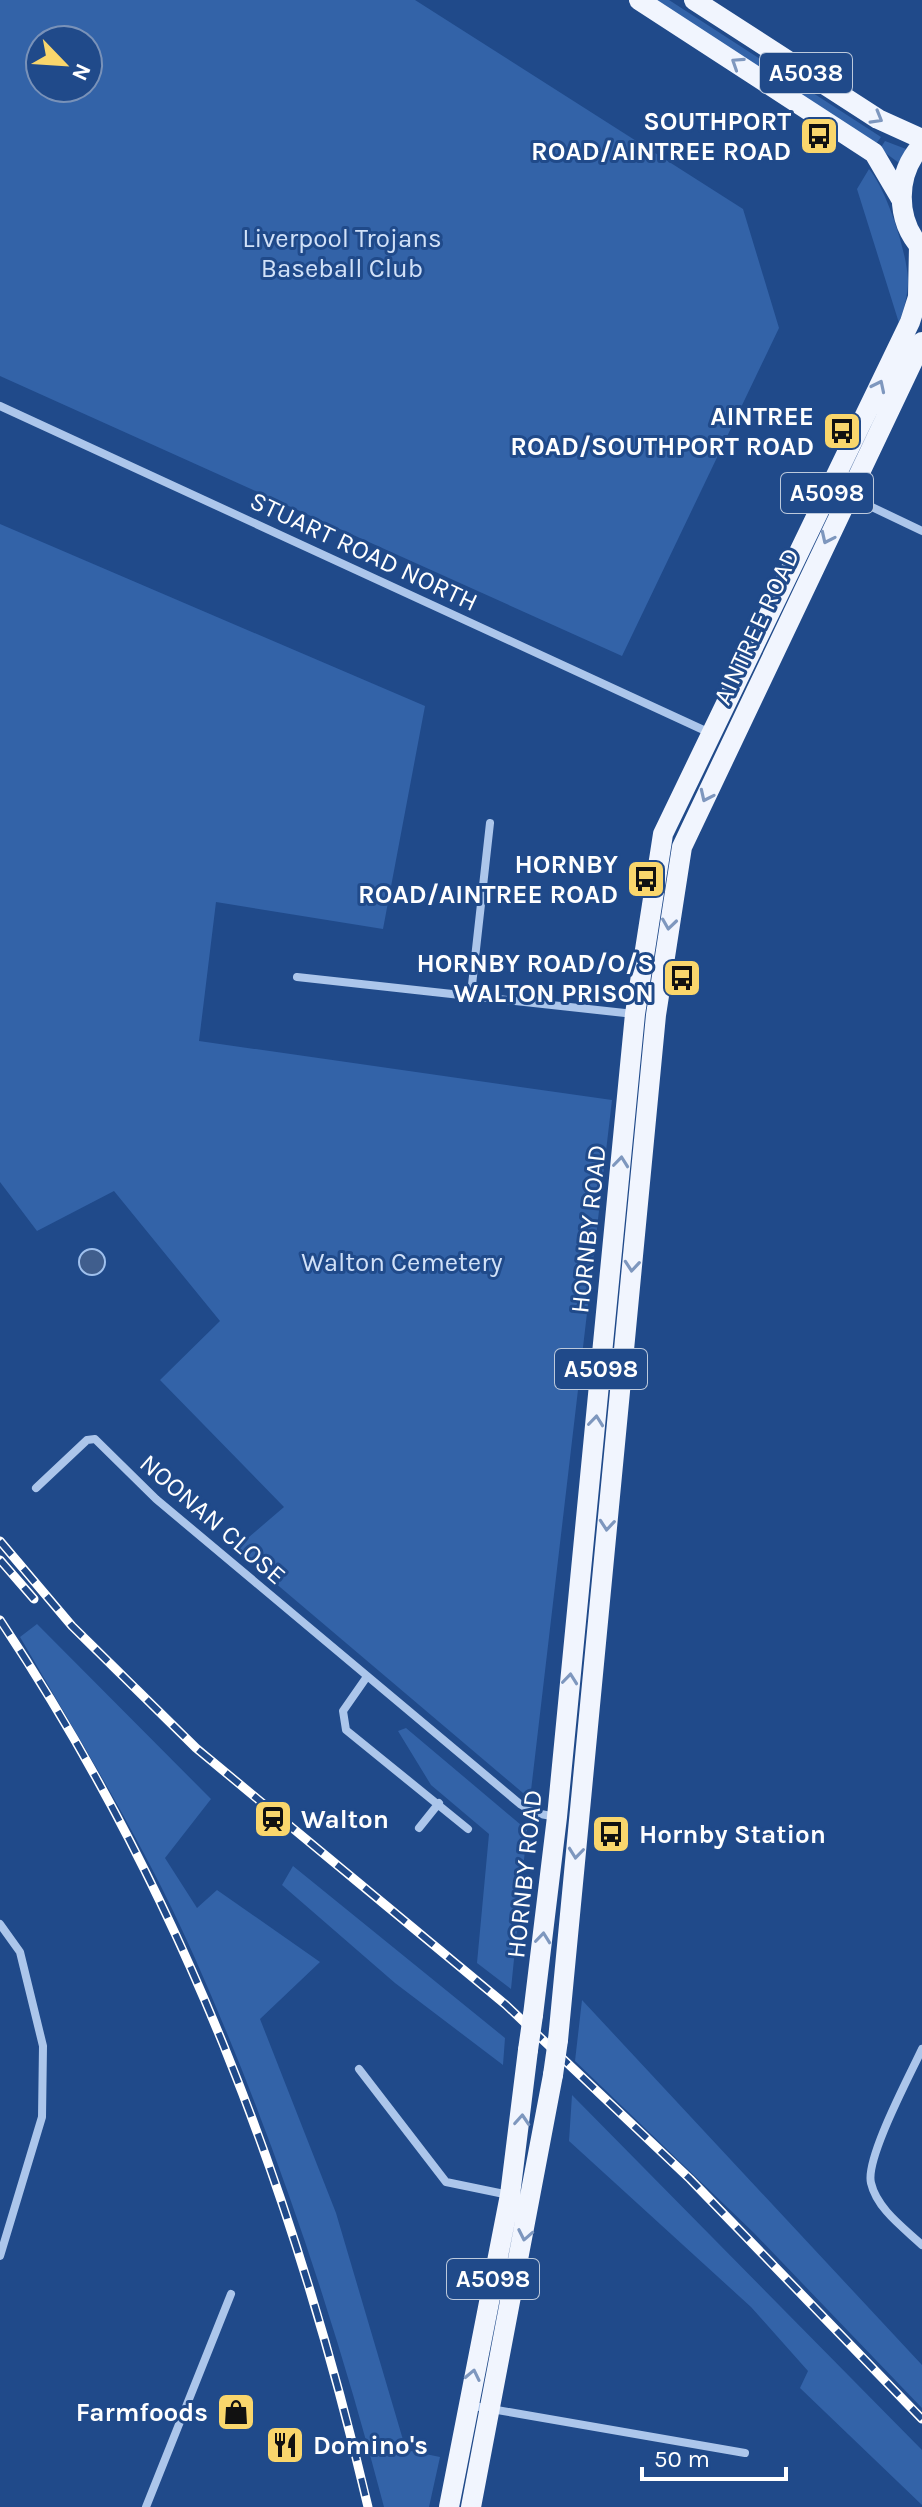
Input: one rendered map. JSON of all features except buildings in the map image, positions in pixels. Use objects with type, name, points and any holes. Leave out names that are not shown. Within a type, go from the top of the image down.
[{"type":"main road","name":"A5038","points":[[639,0],[874,153],[901,199],[904,219],[920,248]]},
{"type":"main road","name":"A5038","points":[[694,0],[878,119],[922,139]]},
{"type":"main road","points":[[901,199],[909,164],[922,145]]},
{"type":"main road","name":"HORNBY ROAD","points":[[471,2507],[558,2040],[663,834],[910,322],[918,297],[920,248]]},
{"type":"main road","name":"AINTREE ROAD","points":[[682,847],[922,342]]},
{"type":"main road","name":"HORNBY ROAD","points":[[449,2507],[521,2134],[646,1015],[682,847]]},
{"type":"street","name":"STUART ROAD NORTH","points":[[0,406],[711,733]]},
{"type":"street","points":[[847,495],[922,531]]},
{"type":"street","points":[[471,994],[490,823]]},
{"type":"street","points":[[297,977],[646,1015]]},
{"type":"street","name":"NOONAN CLOSE","points":[[36,1488],[87,1440],[95,1439],[156,1499],[520,1804],[535,1813],[579,1818]]},
{"type":"street","points":[[366,1678],[343,1711],[346,1730],[468,1829]]},
{"type":"street","points":[[419,1828],[439,1803]]},
{"type":"street","points":[[0,1924],[20,1952],[43,2046],[42,2117],[0,2256]]},
{"type":"street","points":[[922,2049],[871,2161],[870,2182],[882,2207],[922,2245]]},
{"type":"street","points":[[359,2069],[446,2182],[510,2195]]},
{"type":"street","points":[[146,2507],[231,2294]]},
{"type":"street","points":[[467,2405],[745,2453]]},
{"type":"green space","name":"Liverpool Trojans Baseball Club","points":[[0,0],[415,0],[743,209],[779,328],[622,656],[0,376]]},
{"type":"green space","points":[[653,0],[669,0],[881,137],[876,144]]},
{"type":"green space","points":[[885,141],[906,149],[899,163],[880,149]]},
{"type":"green space","points":[[869,169],[889,206],[907,268],[907,291],[899,323],[857,189]]},
{"type":"green space","name":"Walton Cemetery","points":[[0,524],[425,706],[383,929],[216,902],[199,1041],[612,1100],[530,1799],[235,1549],[284,1507],[160,1380],[220,1321],[114,1191],[37,1231],[0,1182]]},
{"type":"green space","points":[[37,1624],[211,1799],[165,1858],[197,1908],[217,1890],[320,1962],[260,2019],[336,2213],[406,2450],[440,2457],[429,2507],[384,2507],[323,2297],[250,2091],[194,1956],[155,1874],[20,1637]]},
{"type":"green space","points":[[406,1728],[527,1830],[511,1989],[477,1963],[489,1834],[431,1785],[398,1731]]},
{"type":"green space","points":[[293,1866],[505,2038],[503,2065],[395,1983],[282,1885]]},
{"type":"green space","points":[[582,2000],[922,2365],[922,2408],[754,2233],[575,2061]]},
{"type":"green space","points":[[572,2095],[922,2450],[922,2505],[800,2388],[808,2371],[751,2307],[569,2141]]},
{"type":"shaded area","points":[[92,1249],[101,1253],[105,1262],[101,1271],[92,1275],[83,1271],[79,1262],[83,1253]]},
{"type":"railway","points":[[0,1541],[72,1626],[196,1748],[506,2005],[690,2179],[922,2419]]},
{"type":"railway","points":[[0,1560],[34,1599]]},
{"type":"railway","points":[[0,1620],[65,1723],[123,1828],[176,1936],[224,2047],[267,2159],[305,2273],[368,2507]]},
{"type":"place","name":"SOUTHPORT ROAD/AINTREE ROAD","points":[[819,136]]},
{"type":"place","name":"AINTREE ROAD/SOUTHPORT ROAD","points":[[842,431]]},
{"type":"place","name":"HORNBY ROAD/AINTREE ROAD","points":[[646,879]]},
{"type":"place","name":"HORNBY ROAD/O/S WALTON PRISON","points":[[682,978]]},
{"type":"place","name":"Walton","points":[[273,1819]]},
{"type":"place","name":"Hornby Station","points":[[611,1834]]},
{"type":"place","name":"Farmfoods","points":[[236,2412]]},
{"type":"place","name":"Domino's","points":[[285,2445]]}]
